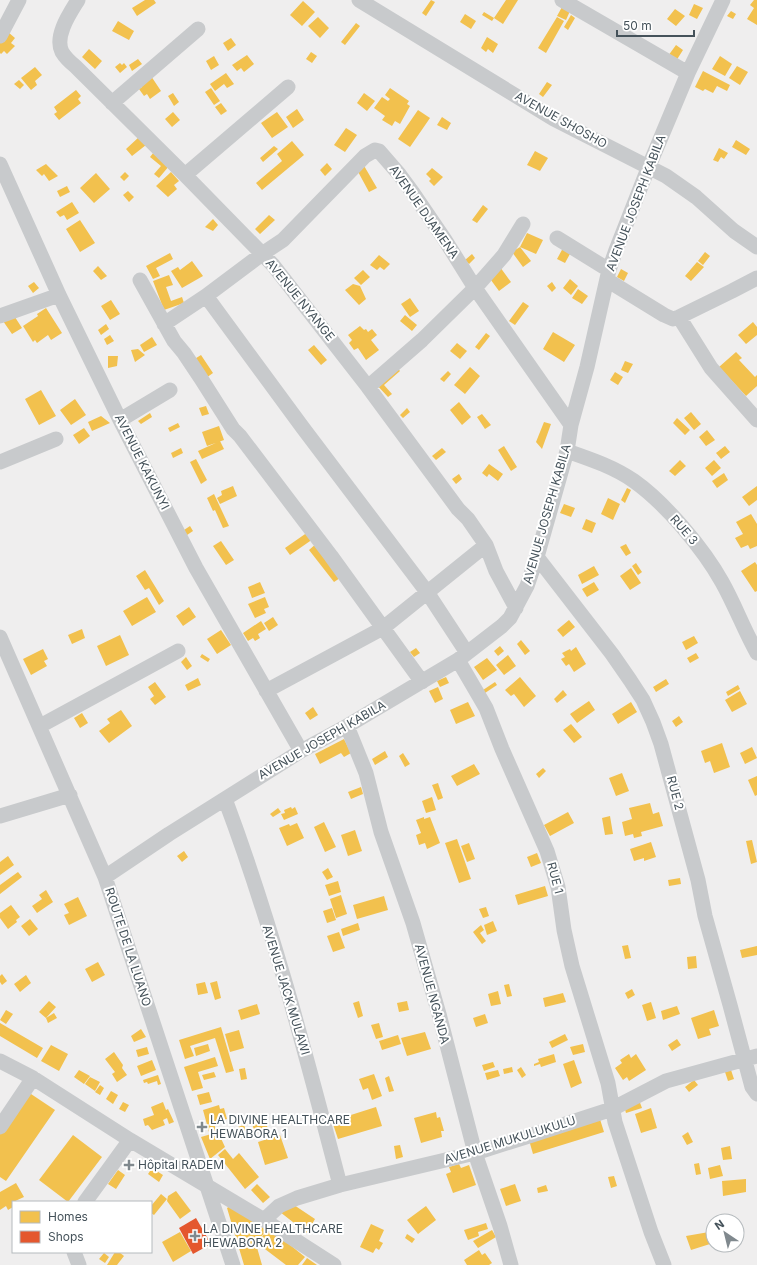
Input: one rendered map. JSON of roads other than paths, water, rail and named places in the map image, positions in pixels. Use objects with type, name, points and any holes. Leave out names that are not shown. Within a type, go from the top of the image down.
[{"type":"street","points":[[0,36],[19,0]]},
{"type":"street","name":"AVENUE NYANGE","points":[[78,0],[67,18],[62,33],[60,43],[62,52],[274,265],[368,387],[486,545],[496,571],[516,608]]},
{"type":"street","name":"AVENUE SHOSHO","points":[[359,0],[554,119],[649,166],[666,176],[696,197],[734,231],[757,247]]},
{"type":"street","points":[[562,0],[688,73]]},
{"type":"street","name":"AVENUE JOSEPH KABILA","points":[[105,876],[146,848],[301,751],[347,726],[463,656],[510,618],[527,586],[537,557],[567,451],[571,425],[587,367],[608,275],[649,166],[688,73],[723,0]]},
{"type":"street","points":[[112,103],[198,29]]},
{"type":"street","points":[[185,175],[288,87]]},
{"type":"street","name":"AVENUE DJAMENA","points":[[164,324],[206,296],[283,240],[301,223],[343,177],[365,156],[375,150],[383,154],[400,174],[445,240],[475,288],[571,425]]},
{"type":"street","name":"AVENUE KAKUNYI","points":[[0,164],[59,295],[120,420],[196,568],[301,751]]},
{"type":"street","points":[[368,387],[422,340],[475,288],[504,255],[523,224]]},
{"type":"street","points":[[557,238],[669,318],[679,317],[757,278]]},
{"type":"street","points":[[140,280],[174,341],[184,353],[233,429],[331,556],[422,682]]},
{"type":"street","points":[[0,316],[59,295]]},
{"type":"street","name":"RUE 1","points":[[206,296],[313,441],[428,592],[463,656],[502,749],[548,851],[558,887],[564,930],[572,966],[608,1084],[612,1109],[644,1210],[664,1265]]},
{"type":"street","points":[[679,317],[711,368],[757,420]]},
{"type":"street","points":[[120,420],[170,390]]},
{"type":"street","points":[[0,462],[56,439]]},
{"type":"street","name":"RUE 3","points":[[567,451],[599,463],[633,481],[676,520],[698,547],[721,580],[757,653]]},
{"type":"street","points":[[266,691],[383,628],[486,545]]},
{"type":"street","name":"RUE 2","points":[[537,557],[612,654],[643,700],[653,722],[661,744],[698,880],[705,916],[751,1058],[752,1087],[757,1094]]},
{"type":"street","name":"ROUTE DE LA LUANO","points":[[0,637],[105,876],[233,1265]]},
{"type":"street","points":[[40,726],[178,651]]},
{"type":"street","name":"AVENUE NGANDA","points":[[347,726],[366,773],[381,832],[412,923],[475,1153],[500,1226],[511,1265]]},
{"type":"street","points":[[0,816],[70,795]]},
{"type":"street","name":"AVENUE JACK MULAWI","points":[[225,798],[257,894],[305,1052],[340,1185]]},
{"type":"street","name":"AVENUE MUKULUKULU","points":[[264,1220],[279,1206],[287,1202],[340,1185],[475,1153],[612,1109],[666,1081],[751,1058]]},
{"type":"street","points":[[0,1061],[33,1078],[130,1140],[264,1220],[334,1265]]},
{"type":"street","points":[[0,1127],[33,1078]]},
{"type":"street","points":[[86,1201],[130,1140]]},
{"type":"street","points":[[74,1253],[79,1265]]},
{"type":"place","name":"LA DIVINE HEALTHCARE HEWABORA 1","points":[[202,1127]]},
{"type":"place","name":"Hôpital RADEM","points":[[129,1165]]},
{"type":"place","name":"LA DIVINE HEALTHCARE HEWABORA 2","points":[[195,1236]]}]
